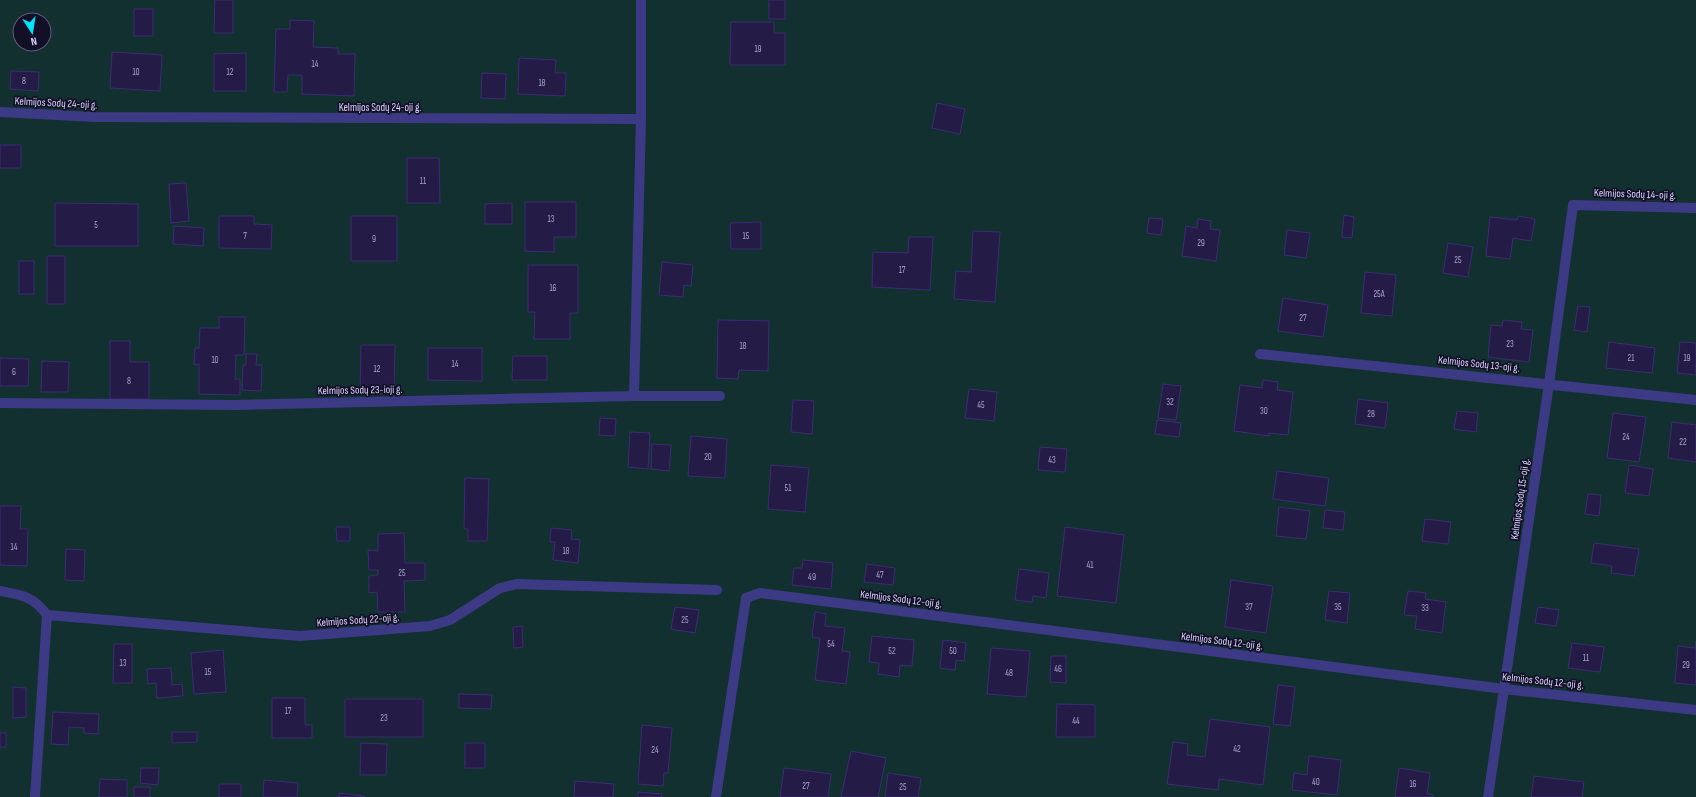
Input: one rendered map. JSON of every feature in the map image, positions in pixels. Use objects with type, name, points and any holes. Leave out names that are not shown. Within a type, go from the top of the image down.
[{"type":"street","points":[[634,396],[641,119],[641,0]]},
{"type":"street","name":"Kelmijos Sodų 24-oji g.","points":[[0,112],[94,117],[641,119]]},
{"type":"street","name":"Kelmijos Sodų 14-oji g.","points":[[1573,205],[1696,208]]},
{"type":"street","name":"Kelmijos Sodų 15-oji g.","points":[[1488,797],[1549,384],[1573,205]]},
{"type":"street","name":"Kelmijos Sodų 13-oji g.","points":[[1260,354],[1696,400]]},
{"type":"street","name":"Kelmijos Sodų 23-ioji g.","points":[[0,403],[236,405],[634,396],[720,396]]},
{"type":"street","name":"Kelmijos Sodų 22-oji g.","points":[[47,615],[300,636],[430,626],[450,620],[500,588],[517,584],[717,590]]},
{"type":"street","points":[[0,592],[22,595],[34,600],[47,615],[35,797]]},
{"type":"street","name":"Kelmijos Sodų 12-oji g.","points":[[716,797],[746,598],[760,593],[1504,689],[1696,710]]},
{"type":"green space","points":[[0,0],[1696,0],[1696,797],[0,797]]},
{"type":"building","points":[[215,0],[233,0],[233,33],[214,33]]},
{"type":"building","points":[[769,0],[785,0],[785,19],[769,19]]},
{"type":"building","points":[[134,9],[153,9],[153,36],[134,36]]},
{"type":"building","points":[[290,20],[314,21],[313,47],[338,48],[338,54],[355,54],[354,96],[302,94],[302,75],[288,75],[287,92],[274,92],[276,29],[290,29]]},
{"type":"building","points":[[731,22],[774,22],[774,33],[785,33],[785,65],[730,65]]},
{"type":"building","points":[[112,52],[162,55],[160,91],[110,88]]},
{"type":"building","points":[[246,53],[246,91],[214,91],[214,54]]},
{"type":"building","points":[[519,58],[556,60],[555,73],[566,73],[565,96],[518,94]]},
{"type":"building","points":[[11,71],[39,72],[38,91],[10,89]]},
{"type":"building","points":[[482,73],[506,74],[505,99],[481,98]]},
{"type":"building","points":[[937,103],[965,109],[960,134],[932,128]]},
{"type":"building","points":[[0,145],[21,145],[21,168],[0,168]]},
{"type":"building","points":[[407,158],[439,158],[440,203],[407,203]]},
{"type":"building","points":[[186,183],[189,221],[171,223],[169,184]]},
{"type":"building","points":[[525,202],[576,202],[576,237],[554,237],[554,252],[525,251]]},
{"type":"building","points":[[55,203],[138,204],[138,246],[55,246]]},
{"type":"building","points":[[512,203],[512,224],[485,224],[485,204]]},
{"type":"building","points":[[1344,215],[1354,217],[1352,238],[1342,237]]},
{"type":"building","points":[[219,216],[254,216],[254,224],[272,225],[271,249],[219,248]]},
{"type":"building","points":[[351,216],[397,216],[397,261],[351,261]]},
{"type":"building","points":[[1518,216],[1535,219],[1531,241],[1513,238],[1510,259],[1486,256],[1490,217],[1517,220]]},
{"type":"building","points":[[1149,218],[1163,219],[1161,235],[1147,233]]},
{"type":"building","points":[[1198,219],[1211,221],[1210,229],[1220,230],[1216,261],[1182,256],[1186,226],[1197,228]]},
{"type":"building","points":[[761,222],[761,249],[731,249],[730,223]]},
{"type":"building","points":[[174,226],[204,228],[203,246],[173,244]]},
{"type":"building","points":[[1287,230],[1310,233],[1306,258],[1284,255]]},
{"type":"building","points":[[973,231],[1000,232],[995,302],[954,299],[956,271],[971,272]]},
{"type":"building","points":[[909,237],[933,237],[930,290],[872,287],[873,252],[908,253]]},
{"type":"building","points":[[1448,243],[1473,247],[1468,277],[1443,273]]},
{"type":"building","points":[[47,256],[65,256],[65,304],[47,304]]},
{"type":"building","points":[[19,261],[34,261],[34,294],[19,294]]},
{"type":"building","points":[[662,262],[693,265],[691,286],[684,285],[683,297],[659,295]]},
{"type":"building","points":[[528,265],[578,265],[578,313],[570,313],[570,339],[534,339],[535,312],[528,312]]},
{"type":"building","points":[[1365,272],[1396,275],[1392,316],[1361,313]]},
{"type":"building","points":[[1283,298],[1328,305],[1323,337],[1278,331]]},
{"type":"building","points":[[1578,306],[1590,307],[1587,332],[1574,330]]},
{"type":"building","points":[[219,317],[245,317],[244,355],[236,355],[235,379],[240,379],[240,395],[199,394],[199,364],[194,365],[195,348],[199,348],[200,328],[219,328]]},
{"type":"building","points":[[718,320],[769,321],[768,371],[739,370],[738,379],[717,378]]},
{"type":"building","points":[[1503,320],[1522,322],[1521,329],[1533,330],[1529,362],[1488,357],[1491,325],[1502,326]]},
{"type":"building","points":[[110,341],[130,341],[130,362],[149,362],[149,399],[110,399]]},
{"type":"building","points":[[1609,342],[1655,348],[1652,373],[1606,368]]},
{"type":"building","points":[[1680,342],[1696,343],[1696,375],[1677,373]]},
{"type":"building","points":[[361,345],[395,345],[394,393],[360,393]]},
{"type":"building","points":[[428,348],[482,348],[482,381],[428,380]]},
{"type":"building","points":[[246,354],[257,354],[256,365],[262,365],[261,391],[242,390],[243,365],[246,365]]},
{"type":"building","points":[[513,356],[547,356],[547,380],[512,380]]},
{"type":"building","points":[[0,358],[29,359],[28,386],[0,386]]},
{"type":"building","points":[[42,361],[69,362],[68,392],[41,392]]},
{"type":"building","points":[[1263,380],[1278,382],[1277,390],[1293,392],[1288,435],[1269,433],[1269,436],[1234,431],[1240,385],[1262,388]]},
{"type":"building","points":[[1163,384],[1181,386],[1176,420],[1158,418]]},
{"type":"building","points":[[969,389],[997,392],[994,421],[965,418]]},
{"type":"building","points":[[1358,399],[1388,403],[1385,428],[1355,424]]},
{"type":"building","points":[[793,400],[814,401],[812,434],[791,432]]},
{"type":"building","points":[[1457,411],[1478,413],[1476,432],[1454,429]]},
{"type":"building","points":[[1613,413],[1646,417],[1639,462],[1607,458]]},
{"type":"building","points":[[600,418],[616,419],[615,436],[599,435]]},
{"type":"building","points":[[1157,420],[1181,423],[1179,437],[1155,434]]},
{"type":"building","points":[[1672,422],[1696,425],[1696,462],[1668,458]]},
{"type":"building","points":[[630,432],[650,433],[648,469],[628,467]]},
{"type":"building","points":[[691,436],[727,439],[725,478],[688,476]]},
{"type":"building","points":[[652,444],[671,445],[669,471],[651,469]]},
{"type":"building","points":[[1040,447],[1067,449],[1065,472],[1038,470]]},
{"type":"building","points":[[771,465],[809,468],[805,512],[768,509]]},
{"type":"building","points":[[1629,465],[1653,469],[1649,496],[1625,493]]},
{"type":"building","points":[[1277,471],[1329,478],[1325,506],[1273,499]]},
{"type":"building","points":[[465,478],[489,479],[487,541],[468,541],[468,529],[464,529]]},
{"type":"building","points":[[1588,494],[1601,495],[1599,516],[1585,514]]},
{"type":"building","points":[[0,506],[21,506],[20,529],[28,529],[27,566],[0,565]]},
{"type":"building","points":[[1279,507],[1310,511],[1306,539],[1276,536]]},
{"type":"building","points":[[1325,510],[1345,512],[1343,530],[1323,528]]},
{"type":"building","points":[[1425,519],[1451,522],[1448,544],[1422,541]]},
{"type":"building","points":[[336,527],[350,527],[350,541],[337,541]]},
{"type":"building","points":[[1065,527],[1124,535],[1116,603],[1057,596]]},
{"type":"building","points":[[551,528],[572,530],[571,539],[580,540],[578,563],[553,560],[555,542],[550,542]]},
{"type":"building","points":[[404,533],[405,563],[425,563],[425,580],[404,581],[405,612],[378,612],[377,592],[369,593],[369,576],[378,575],[378,570],[369,570],[368,550],[378,551],[378,534]]},
{"type":"building","points":[[1594,543],[1639,549],[1634,576],[1611,573],[1612,566],[1591,563]]},
{"type":"building","points":[[66,549],[85,550],[84,581],[65,580]]},
{"type":"building","points":[[803,560],[833,563],[831,589],[792,585],[794,568],[802,568]]},
{"type":"building","points":[[867,564],[895,568],[893,585],[864,582]]},
{"type":"building","points":[[1019,569],[1049,573],[1046,598],[1033,596],[1032,602],[1015,600]]},
{"type":"building","points":[[1231,580],[1273,586],[1266,633],[1225,627]]},
{"type":"building","points":[[1329,591],[1350,593],[1347,623],[1325,620]]},
{"type":"building","points":[[1408,591],[1426,593],[1425,599],[1446,602],[1442,633],[1415,629],[1417,616],[1404,615]]},
{"type":"building","points":[[675,607],[699,610],[695,633],[671,629]]},
{"type":"building","points":[[1538,607],[1559,610],[1556,626],[1535,623]]},
{"type":"building","points":[[815,612],[826,614],[825,626],[845,628],[842,651],[850,652],[846,684],[815,680],[820,638],[812,637]]},
{"type":"building","points":[[522,626],[523,647],[514,648],[513,627]]},
{"type":"building","points":[[872,636],[914,640],[912,666],[900,665],[899,677],[878,674],[879,663],[869,662]]},
{"type":"building","points":[[943,640],[966,643],[964,661],[956,660],[955,670],[940,668]]},
{"type":"building","points":[[1696,641],[1696,685],[1675,683],[1678,646],[1695,648]]},
{"type":"building","points":[[1572,643],[1604,647],[1600,672],[1568,668]]},
{"type":"building","points":[[114,644],[132,644],[132,683],[113,683]]},
{"type":"building","points":[[991,648],[1030,651],[1026,697],[987,694]]},
{"type":"building","points":[[223,650],[226,692],[194,694],[191,653]]},
{"type":"building","points":[[1051,656],[1066,656],[1066,683],[1050,682]]},
{"type":"building","points":[[171,668],[172,685],[182,684],[183,696],[157,698],[156,683],[148,684],[147,669]]},
{"type":"building","points":[[1278,685],[1295,687],[1290,726],[1273,724]]},
{"type":"building","points":[[13,687],[26,688],[26,717],[13,718]]},
{"type":"building","points":[[459,694],[492,695],[491,709],[459,708]]},
{"type":"building","points":[[272,698],[305,698],[305,725],[312,725],[312,738],[272,738]]},
{"type":"building","points":[[345,699],[423,699],[423,737],[345,737]]},
{"type":"building","points":[[1057,704],[1095,705],[1095,737],[1056,737]]},
{"type":"building","points":[[53,712],[99,714],[98,734],[84,733],[84,728],[69,727],[68,745],[51,744]]},
{"type":"building","points":[[1210,719],[1270,727],[1263,785],[1219,779],[1218,790],[1167,784],[1173,742],[1188,744],[1187,755],[1205,757]]},
{"type":"building","points":[[642,725],[672,728],[668,773],[664,773],[663,786],[638,784]]},
{"type":"building","points":[[172,732],[197,732],[197,742],[172,743]]},
{"type":"building","points":[[0,733],[6,733],[6,747],[0,747]]},
{"type":"building","points":[[361,743],[387,744],[386,775],[360,775]]},
{"type":"building","points":[[465,743],[485,743],[485,768],[465,768]]},
{"type":"building","points":[[851,751],[886,758],[878,797],[841,797]]},
{"type":"building","points":[[1309,756],[1341,760],[1337,795],[1292,790],[1294,773],[1307,775]]},
{"type":"building","points":[[141,768],[159,768],[158,785],[140,783]]},
{"type":"building","points":[[784,768],[831,774],[828,797],[780,797]]},
{"type":"building","points":[[1399,768],[1430,773],[1427,794],[1433,795],[1433,797],[1395,797]]},
{"type":"building","points":[[888,773],[921,778],[918,797],[885,797]]},
{"type":"building","points":[[1534,776],[1584,782],[1582,797],[1531,797]]},
{"type":"building","points":[[100,779],[127,780],[127,797],[99,797]]},
{"type":"building","points":[[264,780],[298,783],[297,797],[263,797]]},
{"type":"building","points":[[575,781],[614,784],[613,797],[574,797]]},
{"type":"building","points":[[219,784],[241,784],[241,797],[219,797]]},
{"type":"building","points":[[134,787],[150,787],[150,797],[134,797]]},
{"type":"building","points":[[638,792],[662,794],[661,797],[638,797]]},
{"type":"building","points":[[339,793],[364,796],[364,797],[339,797]]}]
